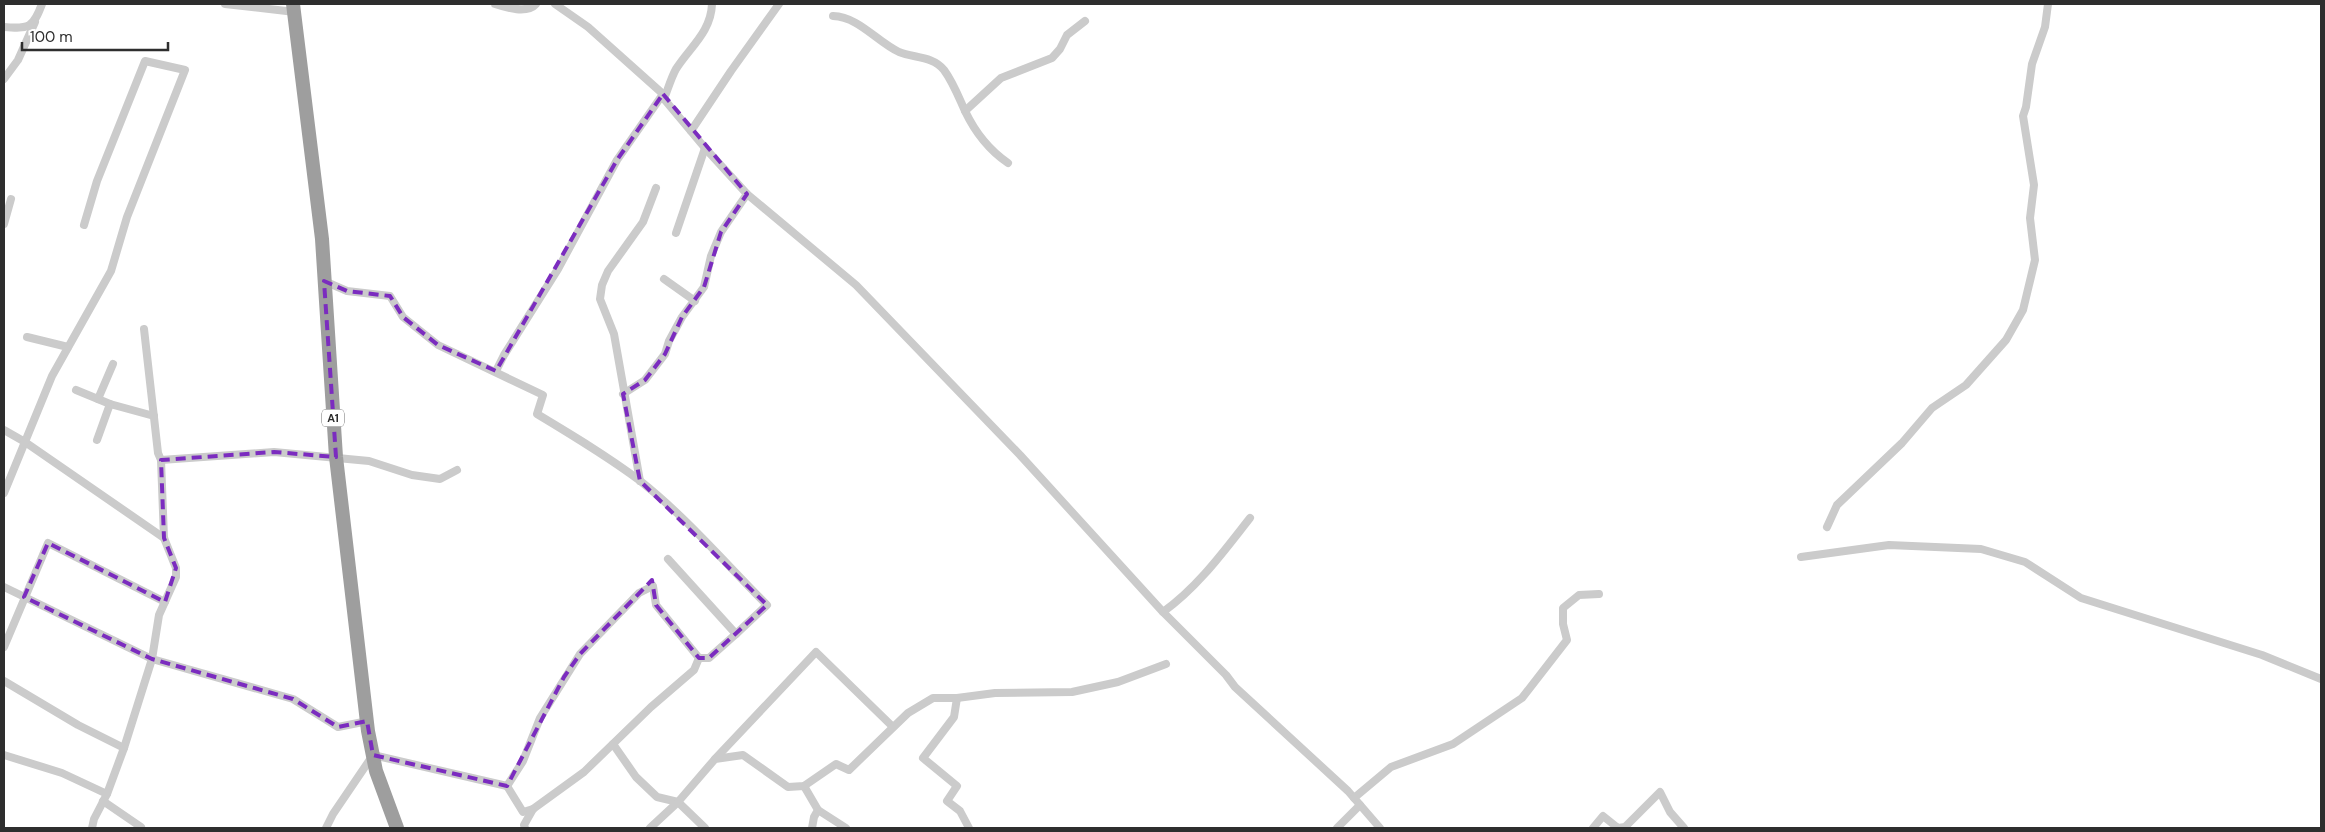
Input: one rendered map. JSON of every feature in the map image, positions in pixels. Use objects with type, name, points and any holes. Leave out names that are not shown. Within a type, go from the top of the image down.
[{"type":"highway","name":"A1","points":[[294,8],[322,239],[336,457],[368,721],[376,771],[397,828]]},
{"type":"street","points":[[4,79],[18,60],[36,22],[42,4]]},
{"type":"street","points":[[225,4],[294,8]]},
{"type":"street","points":[[495,4],[525,10],[532,8],[536,4]]},
{"type":"street","points":[[555,4],[588,27],[663,97],[704,148],[747,194],[856,285],[1020,455],[1163,612],[1256,708],[1357,801],[1380,828]]},
{"type":"street","points":[[496,371],[558,269],[617,160],[663,97],[676,69],[696,45],[707,27],[712,4]]},
{"type":"street","points":[[691,131],[779,4]]},
{"type":"street","points":[[1827,527],[1836,505],[1902,443],[1932,408],[1966,385],[2006,340],[2023,310],[2035,260],[2030,218],[2034,185],[2022,116],[2026,107],[2032,64],[2045,27],[2048,4]]},
{"type":"street","points":[[833,16],[846,17],[898,52],[922,57],[944,70],[972,126],[983,140],[1008,163]]},
{"type":"street","points":[[966,111],[1001,78],[1052,58],[1067,35],[1085,21]]},
{"type":"street","points":[[4,27],[27,28],[36,22]]},
{"type":"street","points":[[4,492],[52,376],[111,271],[127,217],[185,70],[145,61],[97,181],[84,225]]},
{"type":"street","points":[[676,233],[704,148]]},
{"type":"street","points":[[640,481],[623,394],[614,334],[600,299],[602,285],[608,271],[643,222],[656,188]]},
{"type":"street","points":[[623,394],[645,380],[665,354],[669,341],[682,317],[704,287],[711,256],[721,232],[747,194]]},
{"type":"street","points":[[4,224],[11,199]]},
{"type":"street","points":[[664,280],[687,298],[695,301]]},
{"type":"street","points":[[324,281],[347,291],[390,296],[403,317],[438,345],[543,395],[537,414],[581,440],[640,481],[694,531],[767,606],[709,658],[699,658]]},
{"type":"street","points":[[92,828],[124,748],[152,659],[159,616],[176,577],[176,568],[164,538],[160,460],[144,329]]},
{"type":"street","points":[[27,337],[68,347]]},
{"type":"street","points":[[98,399],[113,364]]},
{"type":"street","points":[[76,390],[110,404],[154,416]]},
{"type":"street","points":[[97,440],[110,404]]},
{"type":"street","points":[[4,430],[25,442],[164,538]]},
{"type":"street","points":[[160,460],[274,452],[369,461],[412,475],[440,479],[458,470]]},
{"type":"street","points":[[1163,612],[1181,599],[1218,559],[1250,518]]},
{"type":"street","points":[[4,647],[48,543],[165,602]]},
{"type":"street","points":[[1801,557],[1888,545],[1981,549],[2025,562],[2081,598],[2262,655],[2321,679]]},
{"type":"street","points":[[668,559],[736,634]]},
{"type":"street","points":[[507,786],[523,761],[540,718],[564,677],[580,654],[639,593],[653,586],[656,605],[699,658]]},
{"type":"street","points":[[4,587],[152,659],[293,699],[338,727],[368,721]]},
{"type":"street","points":[[1337,828],[1357,801],[1391,767],[1453,744],[1522,698],[1567,640],[1563,624],[1563,608],[1579,595],[1599,594]]},
{"type":"street","points":[[650,828],[678,802],[715,759],[816,652],[893,727]]},
{"type":"street","points":[[326,828],[333,814],[373,754],[507,786],[523,812],[533,809],[584,772],[694,670],[699,658]]},
{"type":"street","points":[[715,759],[744,755],[788,786],[804,786],[836,764],[849,770],[909,712],[933,698],[957,698],[995,693],[1072,692],[1118,682],[1166,664]]},
{"type":"street","points":[[4,681],[78,725],[124,748]]},
{"type":"street","points":[[957,698],[954,718],[923,758],[958,786],[947,801],[960,811],[969,828]]},
{"type":"street","points":[[613,744],[636,777],[657,797],[678,802],[705,828]]},
{"type":"street","points":[[4,755],[62,772],[105,798],[140,828]]},
{"type":"street","points":[[804,786],[818,810],[846,828]]},
{"type":"street","points":[[1593,828],[1603,816],[1618,828],[1625,827],[1660,792],[1670,812],[1684,828]]},
{"type":"street","points":[[525,828],[524,825],[533,809]]},
{"type":"street","points":[[812,828],[814,817],[818,810]]},
{"type":"highlighted area","points":[[663,94],[747,194],[721,232],[704,287],[682,317],[665,354],[645,380],[623,394],[640,481],[767,605],[709,658],[699,658],[656,605],[652,580],[580,654],[564,677],[507,786],[373,755],[367,721],[338,727],[293,699],[152,659],[24,597],[48,543],[165,602],[176,568],[164,538],[161,460],[274,452],[336,457],[324,281],[347,291],[390,296],[403,317],[438,345],[496,371],[617,160]]}]
